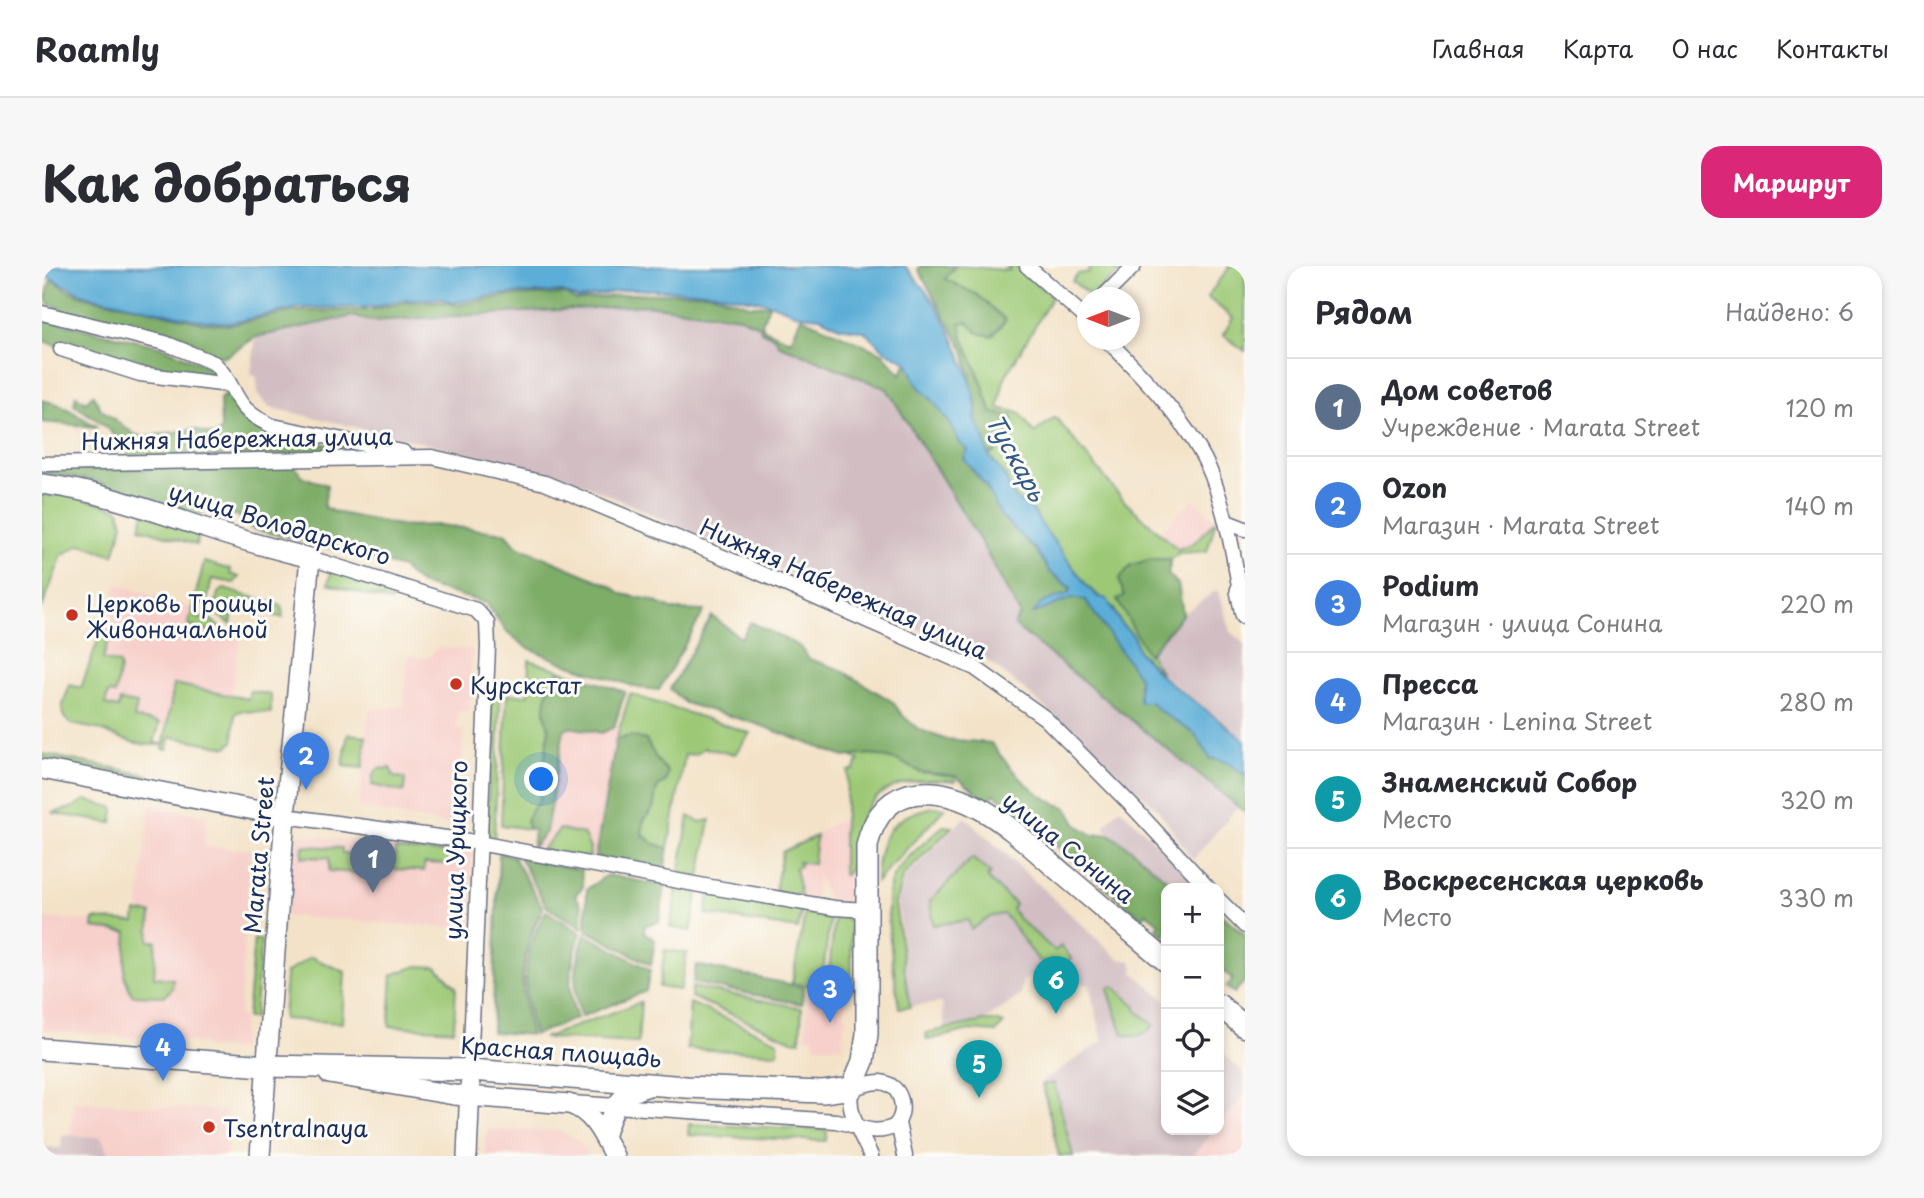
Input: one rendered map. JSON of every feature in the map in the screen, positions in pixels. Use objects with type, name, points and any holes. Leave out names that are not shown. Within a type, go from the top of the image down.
[{"type":"main road","name":"улица Сонина","points":[[852,1088],[863,1061],[867,1034],[867,846],[876,820],[884,810],[904,796],[939,793],[969,802],[992,815],[1161,957]]},
{"type":"main road","points":[[1224,1009],[1245,1027]]},
{"type":"main road","name":"Красная площадь","points":[[42,1049],[266,1066],[470,1070],[654,1084],[823,1092],[852,1088]]},
{"type":"street","points":[[1027,266],[1077,308]]},
{"type":"street","points":[[1112,287],[1134,266]]},
{"type":"street","name":"Нижняя Набережная улица","points":[[42,313],[165,343],[215,363],[240,405],[248,413],[272,426],[432,457],[545,483],[975,667],[1045,718],[1203,883]]},
{"type":"street","points":[[61,349],[140,374],[229,385]]},
{"type":"street","points":[[1116,350],[1172,412],[1212,474],[1227,522],[1245,614]]},
{"type":"street","name":"Нижняя Набережная улица","points":[[42,464],[432,457]]},
{"type":"street","name":"улица Володарского","points":[[42,484],[106,495],[206,529],[310,558],[476,610],[487,622],[489,631]]},
{"type":"street","points":[[1227,522],[1245,530]]},
{"type":"street","name":"Marata Street","points":[[260,1156],[285,817],[310,558]]},
{"type":"street","name":"улица Урицкого","points":[[470,1070],[489,631]]},
{"type":"street","points":[[42,769],[285,817],[480,844],[705,886],[834,908],[867,910]]},
{"type":"street","points":[[1224,905],[1245,926]]},
{"type":"street","points":[[266,1066],[470,1096],[836,1121],[881,1131],[898,1123]]},
{"type":"street","points":[[467,1156],[470,1070]]},
{"type":"street","points":[[871,1156],[858,1128],[849,1098],[852,1088],[877,1082],[893,1088],[902,1105],[898,1123],[905,1156]]},
{"type":"street","points":[[604,1137],[614,1107],[628,1093],[654,1084]]},
{"type":"street","points":[[560,1102],[585,1110],[614,1156]]},
{"type":"shaded area","points":[[645,305],[740,317],[777,338],[778,344],[887,389],[978,537],[1020,614],[1015,625],[1238,806],[1193,860],[1157,808],[1040,703],[987,660],[578,481],[554,473],[273,408],[258,394],[257,377],[251,374],[256,337],[353,316],[371,321]]},
{"type":"shaded area","points":[[1193,499],[1216,520],[1194,543],[1178,549],[1160,532]]},
{"type":"shaded area","points":[[118,584],[197,610],[193,627],[241,637],[230,697],[169,726],[131,719],[66,699],[70,685],[81,687]]},
{"type":"shaded area","points":[[1218,589],[1231,632],[1245,645],[1245,738],[1161,673],[1148,655],[1183,614]]},
{"type":"shaded area","points":[[436,648],[472,649],[470,712],[457,712],[457,729],[464,730],[460,798],[468,800],[467,828],[359,808],[369,709],[404,707],[408,656],[429,657]]},
{"type":"shaded area","points":[[569,726],[602,733],[614,727],[619,728],[595,857],[589,859],[583,834],[560,830],[541,850],[532,848],[546,832],[564,730]]},
{"type":"shaded area","points":[[150,806],[208,816],[204,846],[251,850],[239,1015],[243,1016],[241,1050],[205,1047],[205,1043],[42,1030],[42,918],[137,924]]},
{"type":"shaded area","points":[[1120,808],[1199,883],[1170,883],[1109,834],[1104,826]]},
{"type":"shaded area","points":[[965,817],[1119,959],[1131,961],[1133,972],[1161,997],[1161,1135],[1211,1135],[1192,1156],[1058,1156],[1040,1083],[1103,1041],[1089,985],[1041,971],[1023,981],[1020,996],[984,1021],[945,1031],[942,1003],[911,1006],[898,904],[905,878]]},
{"type":"shaded area","points":[[836,821],[844,821],[843,836],[849,873],[851,868],[850,897],[844,902],[827,901],[818,875],[815,899],[801,896],[795,867],[797,862],[813,863],[816,836]]},
{"type":"shaded area","points":[[291,835],[473,849],[469,929],[285,916]]},
{"type":"shaded area","points":[[808,988],[816,989],[816,1001],[846,1003],[845,1015],[848,1019],[844,1022],[843,1047],[816,1046],[813,1038],[805,1037]]},
{"type":"shaded area","points":[[1224,1054],[1245,1075],[1245,1095],[1224,1119]]},
{"type":"shaded area","points":[[1245,1095],[1245,1156],[1192,1156],[1211,1135],[1224,1135],[1224,1119]]},
{"type":"shaded area","points":[[73,1101],[227,1111],[226,1156],[42,1156],[42,1147],[61,1148],[62,1135],[70,1135]]},
{"type":"shaded area","points":[[486,1130],[561,1131],[578,1140],[589,1156],[485,1156]]},
{"type":"shaded area","points":[[62,1135],[101,1137],[111,1156],[42,1156],[42,1147],[61,1148]]},
{"type":"green space","points":[[920,266],[955,266],[945,279],[976,294],[1006,320],[992,336],[978,333],[968,322],[960,323],[963,338],[991,412],[1012,417],[1009,433],[995,453],[988,454],[984,436],[975,419],[978,410],[964,350],[918,269]]},
{"type":"green space","points":[[955,266],[1010,270],[1007,266],[1015,266],[1052,297],[1004,379],[998,408],[1020,413],[1034,433],[1055,417],[1124,501],[1178,549],[1194,543],[1216,520],[1207,551],[1179,553],[1171,559],[1150,559],[1124,596],[1117,600],[1161,673],[1138,651],[1133,635],[1121,624],[1114,608],[1088,587],[1035,513],[1011,493],[1006,478],[988,454],[995,453],[1009,434],[1012,417],[992,413],[963,338],[960,323],[968,321],[978,333],[945,278]]},
{"type":"green space","points":[[1089,266],[1117,266],[1115,270],[1119,272],[1103,287],[1080,287],[1072,281],[1078,274],[1089,272]]},
{"type":"green space","points":[[1228,266],[1245,266],[1245,351],[1223,335],[1233,318],[1207,297]]},
{"type":"green space","points":[[51,279],[85,297],[197,322],[229,325],[295,311],[370,310],[405,302],[441,301],[457,305],[505,296],[565,294],[576,301],[629,294],[709,293],[750,305],[769,305],[762,323],[764,329],[791,341],[801,317],[882,353],[901,374],[907,362],[918,386],[934,402],[951,424],[960,443],[968,450],[964,459],[986,486],[1001,516],[1037,551],[1050,572],[1071,589],[1069,593],[1042,603],[1034,613],[1071,598],[1085,600],[1139,677],[1157,709],[1195,734],[1210,758],[1227,762],[1245,775],[1245,812],[1014,625],[1020,614],[978,537],[887,389],[778,344],[776,338],[761,331],[760,326],[740,317],[645,305],[371,321],[353,316],[256,337],[225,357],[215,356],[144,330],[68,316],[59,308],[48,304],[46,298]]},
{"type":"green space","points":[[42,319],[163,347],[215,370],[219,376],[217,380],[128,366],[62,348],[42,340]]},
{"type":"green space","points":[[226,394],[243,419],[266,434],[376,453],[131,458],[113,434],[74,405],[76,395],[86,402],[93,395],[101,409],[134,434],[144,437],[193,429],[215,436],[221,430],[220,399]]},
{"type":"green space","points":[[42,400],[61,405],[98,427],[42,422]]},
{"type":"green space","points":[[295,466],[303,477],[327,485],[324,507],[334,512],[403,526],[439,525],[506,533],[517,546],[609,585],[622,594],[651,600],[674,610],[704,611],[659,690],[639,688],[561,662],[526,647],[506,631],[486,603],[420,584],[402,568],[322,545],[252,529],[237,515],[209,510],[196,517],[127,496],[96,481],[42,473],[42,470]]},
{"type":"green space","points":[[61,492],[119,509],[123,524],[114,555],[81,544],[62,555],[42,608],[42,495],[52,496]]},
{"type":"green space","points":[[144,513],[200,532],[196,545],[140,528]]},
{"type":"green space","points":[[1151,559],[1171,559],[1168,574],[1178,584],[1183,614],[1148,655],[1117,600],[1124,596],[1119,579],[1131,565]]},
{"type":"green space","points":[[204,562],[231,570],[230,574],[239,577],[234,583],[212,579],[206,604],[199,604],[196,618],[204,619],[206,616],[229,635],[188,626]]},
{"type":"green space","points":[[332,567],[390,586],[393,592],[391,602],[328,584]]},
{"type":"green space","points":[[224,589],[282,606],[283,618],[273,615],[274,608],[264,606],[262,613],[242,609],[243,604],[230,602],[228,610],[233,611],[231,624],[214,609],[218,593]]},
{"type":"green space","points":[[712,616],[741,638],[751,622],[799,646],[809,659],[839,669],[893,702],[902,715],[918,729],[944,739],[991,743],[1015,773],[1034,790],[1067,808],[1077,825],[1093,835],[1109,834],[1131,849],[1170,883],[1161,883],[1161,934],[1156,929],[1160,924],[1146,913],[1142,918],[995,794],[987,800],[956,776],[920,772],[899,761],[871,754],[844,757],[757,724],[685,703],[670,689]]},
{"type":"green space","points":[[101,632],[111,633],[103,659],[119,664],[120,667],[115,694],[108,693],[105,705],[118,708],[120,701],[137,704],[134,718],[160,723],[154,743],[164,744],[174,684],[248,699],[250,691],[271,695],[271,713],[240,711],[235,714],[233,742],[227,747],[173,737],[170,738],[167,749],[163,749],[163,744],[138,743],[96,728],[71,723],[63,714],[65,697],[70,685],[81,688]]},
{"type":"green space","points":[[529,660],[560,670],[547,698],[549,728],[539,802],[526,821],[529,829],[501,825],[507,694],[528,695]]},
{"type":"green space","points":[[560,670],[625,692],[614,727],[602,733],[569,727],[564,730],[546,832],[532,848],[534,830],[529,829],[526,821],[539,802],[549,728],[545,713],[546,698]]},
{"type":"green space","points":[[492,683],[501,684],[494,841],[488,838],[487,834]]},
{"type":"green space","points":[[630,694],[750,733],[735,754],[704,748],[696,754],[685,755],[668,848],[654,844],[642,834],[644,820],[653,808],[657,788],[666,781],[668,772],[657,760],[646,740],[630,736],[616,740]]},
{"type":"green space","points":[[348,734],[366,736],[363,768],[343,766]]},
{"type":"green space","points":[[630,736],[646,740],[657,760],[668,772],[666,781],[657,788],[653,808],[644,820],[642,834],[654,844],[668,848],[664,871],[595,857],[616,740]]},
{"type":"green space","points":[[42,754],[149,775],[148,778],[42,759]]},
{"type":"green space","points":[[871,754],[899,761],[920,772],[956,776],[956,781],[922,780],[891,788],[879,795],[868,806],[860,821],[850,867],[846,875],[843,875],[848,771],[854,770],[859,760],[848,755]]},
{"type":"green space","points":[[390,768],[394,777],[405,778],[404,792],[372,785],[373,775],[378,769]]},
{"type":"green space","points":[[85,800],[112,807],[112,823],[52,813],[74,807]]},
{"type":"green space","points":[[933,807],[945,808],[876,882],[879,853],[888,832],[905,817]]},
{"type":"green space","points":[[689,816],[699,822],[710,820],[700,877],[679,873]]},
{"type":"green space","points":[[943,826],[952,827],[903,876],[895,904],[910,1007],[899,1008],[888,921],[889,888],[902,864]]},
{"type":"green space","points":[[560,829],[583,834],[590,848],[589,859],[541,850]]},
{"type":"green space","points":[[816,836],[813,864],[798,862],[800,866],[795,868],[801,896],[775,892],[782,852]]},
{"type":"green space","points":[[303,846],[342,848],[342,853],[359,854],[358,873],[329,871],[329,858],[302,857]]},
{"type":"green space","points":[[395,849],[453,853],[452,864],[424,863],[424,871],[394,869]]},
{"type":"green space","points":[[499,853],[513,856],[543,908],[530,940],[524,970],[524,1001],[531,1035],[492,1032]]},
{"type":"green space","points":[[519,857],[581,870],[583,887],[575,895],[582,906],[582,928],[547,907]]},
{"type":"green space","points":[[972,858],[991,874],[987,876],[989,880],[1015,904],[1012,909],[1019,919],[1055,951],[1061,946],[1071,958],[1063,966],[1039,961],[1004,914],[992,916],[971,929],[968,920],[933,925],[930,901]]},
{"type":"green space","points":[[607,875],[665,886],[659,922],[645,925],[644,932],[655,940],[651,965],[586,930],[587,889]]},
{"type":"green space","points":[[677,888],[698,892],[691,931],[670,927]]},
{"type":"green space","points":[[709,894],[802,909],[798,929],[706,914]]},
{"type":"green space","points":[[806,909],[831,913],[821,987],[792,983]]},
{"type":"green space","points":[[546,911],[581,933],[574,954],[570,986],[577,1018],[534,1035],[527,1002],[526,972],[532,942]]},
{"type":"green space","points":[[136,912],[151,913],[149,941],[156,941],[154,977],[173,979],[172,989],[164,996],[132,995],[124,975],[127,932],[93,928],[94,919],[135,922]]},
{"type":"green space","points":[[835,914],[843,915],[851,923],[852,991],[827,990]]},
{"type":"green space","points":[[1224,916],[1245,935],[1245,981],[1234,993],[1226,987],[1233,979],[1224,972]]},
{"type":"green space","points":[[585,934],[650,970],[646,991],[581,1017],[576,996],[576,975]]},
{"type":"green space","points":[[254,939],[261,940],[254,1018],[247,1018]]},
{"type":"green space","points":[[665,950],[687,953],[680,990],[659,987]]},
{"type":"green space","points":[[311,957],[345,972],[342,1023],[283,1019],[286,973]]},
{"type":"green space","points":[[696,965],[803,987],[802,1004],[693,983]]},
{"type":"green space","points":[[417,966],[437,967],[456,987],[454,1030],[389,1026],[392,975]]},
{"type":"green space","points":[[1113,986],[1154,1025],[1140,1035],[1123,1034],[1108,989]]},
{"type":"green space","points":[[692,987],[802,1008],[800,1041],[691,997]]},
{"type":"green space","points":[[641,1002],[638,1043],[543,1038]]},
{"type":"green space","points":[[690,1003],[778,1041],[778,1053],[687,1049]]},
{"type":"green space","points":[[984,1021],[1004,1024],[996,1032],[970,1030],[927,1040],[926,1033]]},
{"type":"green space","points":[[1054,1083],[1073,1156],[1059,1156],[1043,1085]]},
{"type":"green space","points":[[689,1124],[827,1130],[826,1141],[688,1135]]},
{"type":"water","points":[[42,266],[905,266],[933,301],[955,342],[969,377],[976,408],[975,419],[984,436],[988,454],[1006,478],[1011,493],[1019,502],[1031,508],[1088,587],[1097,596],[1107,599],[1121,624],[1133,635],[1138,651],[1159,674],[1245,740],[1245,775],[1227,762],[1210,758],[1195,734],[1157,709],[1151,702],[1139,702],[1139,677],[1085,600],[1071,598],[1033,614],[1042,603],[1069,593],[1071,588],[1050,572],[1037,551],[1001,516],[986,486],[964,459],[968,450],[960,443],[934,402],[918,386],[907,362],[884,350],[864,331],[839,327],[820,317],[800,315],[769,303],[711,292],[629,289],[578,299],[563,292],[502,294],[452,303],[442,298],[402,300],[373,307],[298,308],[230,323],[198,320],[85,295],[42,274]]},
{"type":"place","name":"Церковь Троицы Живоначальной","points":[[72,615]]},
{"type":"place","name":"Курскстат","points":[[456,684]]},
{"type":"place","name":"Ozon","points":[[306,790]]},
{"type":"place","name":"Дом советов","points":[[373,893]]},
{"type":"place","name":"Воскресенская церковь","points":[[1056,1014]]},
{"type":"place","name":"Podium","points":[[830,1023]]},
{"type":"place","name":"Пресса","points":[[163,1081]]},
{"type":"place","name":"Знаменский Собор","points":[[979,1098]]},
{"type":"place","name":"Tsentralnaya","points":[[209,1127]]},
{"type":"water label","name":"Тускарь","points":[[1017,457]]}]
